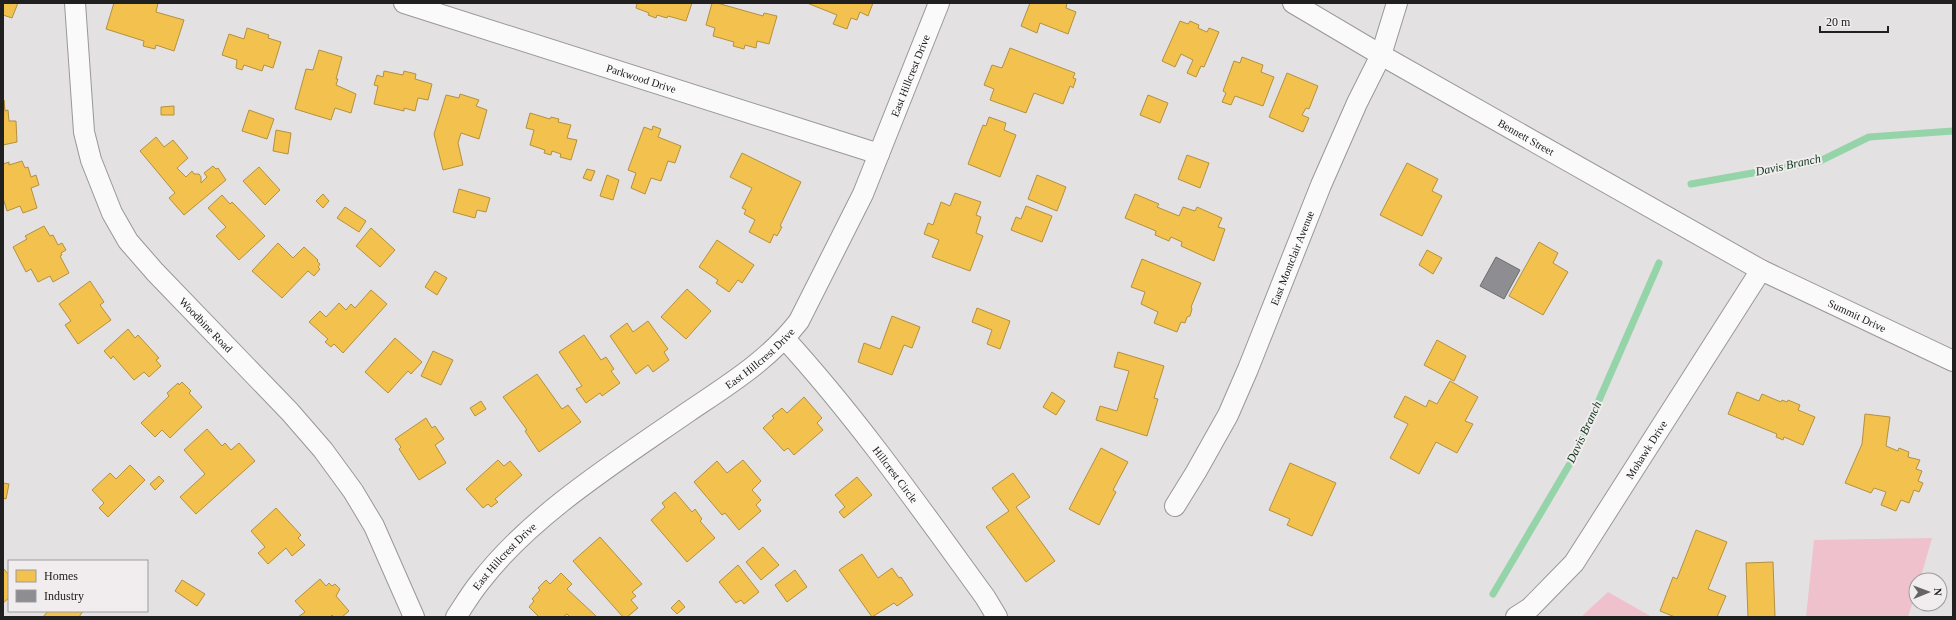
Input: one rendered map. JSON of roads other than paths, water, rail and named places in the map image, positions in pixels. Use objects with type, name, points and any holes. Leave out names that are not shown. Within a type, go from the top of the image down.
[{"type":"street","name":"Woodbine Road","points":[[75,3],[84,132],[90,160],[112,213],[128,241],[290,412],[323,450],[353,491],[374,526],[414,617]]},
{"type":"street","name":"Parkwood Drive","points":[[404,3],[879,154]]},
{"type":"street","name":"East Hillcrest Drive","points":[[456,617],[480,582],[536,523],[602,472],[736,380],[785,339],[799,321],[863,194],[939,3]]},
{"type":"street","name":"Bennett Street","points":[[1293,3],[1381,55],[1761,270]]},
{"type":"street","name":"East Montclair Avenue","points":[[1175,506],[1196,472],[1236,395],[1321,185],[1357,103],[1381,55],[1397,3]]},
{"type":"street","name":"Summit Drive","points":[[1761,270],[1953,361]]},
{"type":"street","name":"Mohawk Drive","points":[[1516,617],[1530,608],[1574,563],[1761,270]]},
{"type":"street","name":"Hillcrest Circle","points":[[785,339],[822,380],[897,475],[985,597],[997,617]]},
{"type":"waterway","name":"Davis Branch","points":[[1691,184],[1820,161],[1869,137],[1953,131]]},
{"type":"waterway","name":"Davis Branch","points":[[1493,594],[1575,455],[1659,263]]}]
